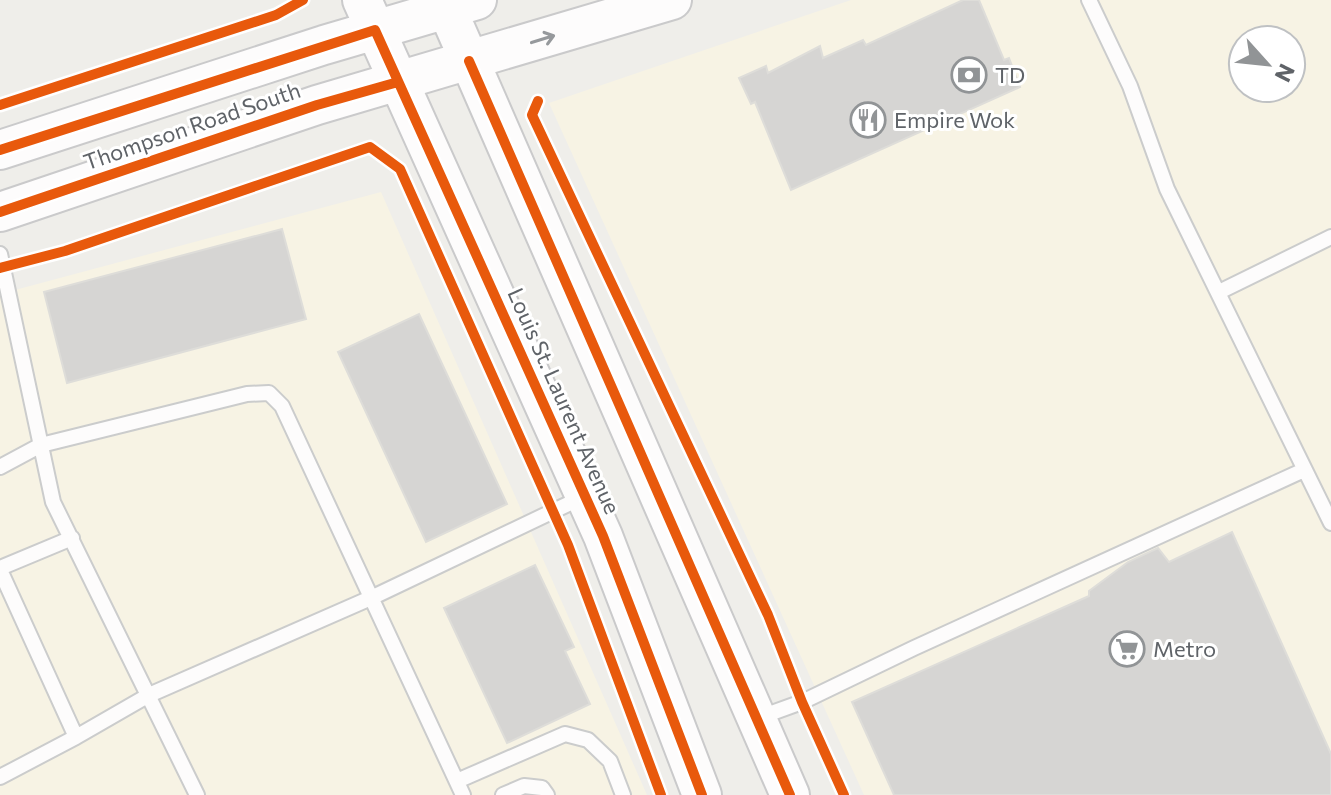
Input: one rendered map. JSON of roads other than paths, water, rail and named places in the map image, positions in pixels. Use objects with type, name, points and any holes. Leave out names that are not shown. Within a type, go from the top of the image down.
[{"type":"main road","name":"Thompson Road South","points":[[0,212],[317,105],[672,0]]},
{"type":"main road","name":"Thompson Road South","points":[[0,150],[368,15],[455,3]]},
{"type":"main road","points":[[455,3],[469,61],[790,795]]},
{"type":"main road","name":"Louis St. Laurent Avenue","points":[[368,15],[603,536],[702,795]]},
{"type":"lane","points":[[1089,0],[1130,86],[1167,189],[1331,523]]},
{"type":"lane","points":[[1219,292],[1331,237]]},
{"type":"lane","points":[[0,254],[53,502],[197,795]]},
{"type":"lane","points":[[0,467],[41,445],[247,394],[269,393],[282,406],[460,788],[565,734],[588,740],[610,761],[623,795]]},
{"type":"lane","points":[[758,718],[802,702],[1304,470]]},
{"type":"lane","points":[[0,777],[149,695],[373,597],[585,496]]},
{"type":"lane","points":[[72,538],[0,569],[76,737]]},
{"type":"lane","points":[[503,795],[524,786],[542,788],[547,795]]},
{"type":"place","name":"TD","points":[[969,75]]},
{"type":"place","name":"Empire Wok","points":[[868,120]]},
{"type":"place","name":"Metro","points":[[1127,649]]}]
